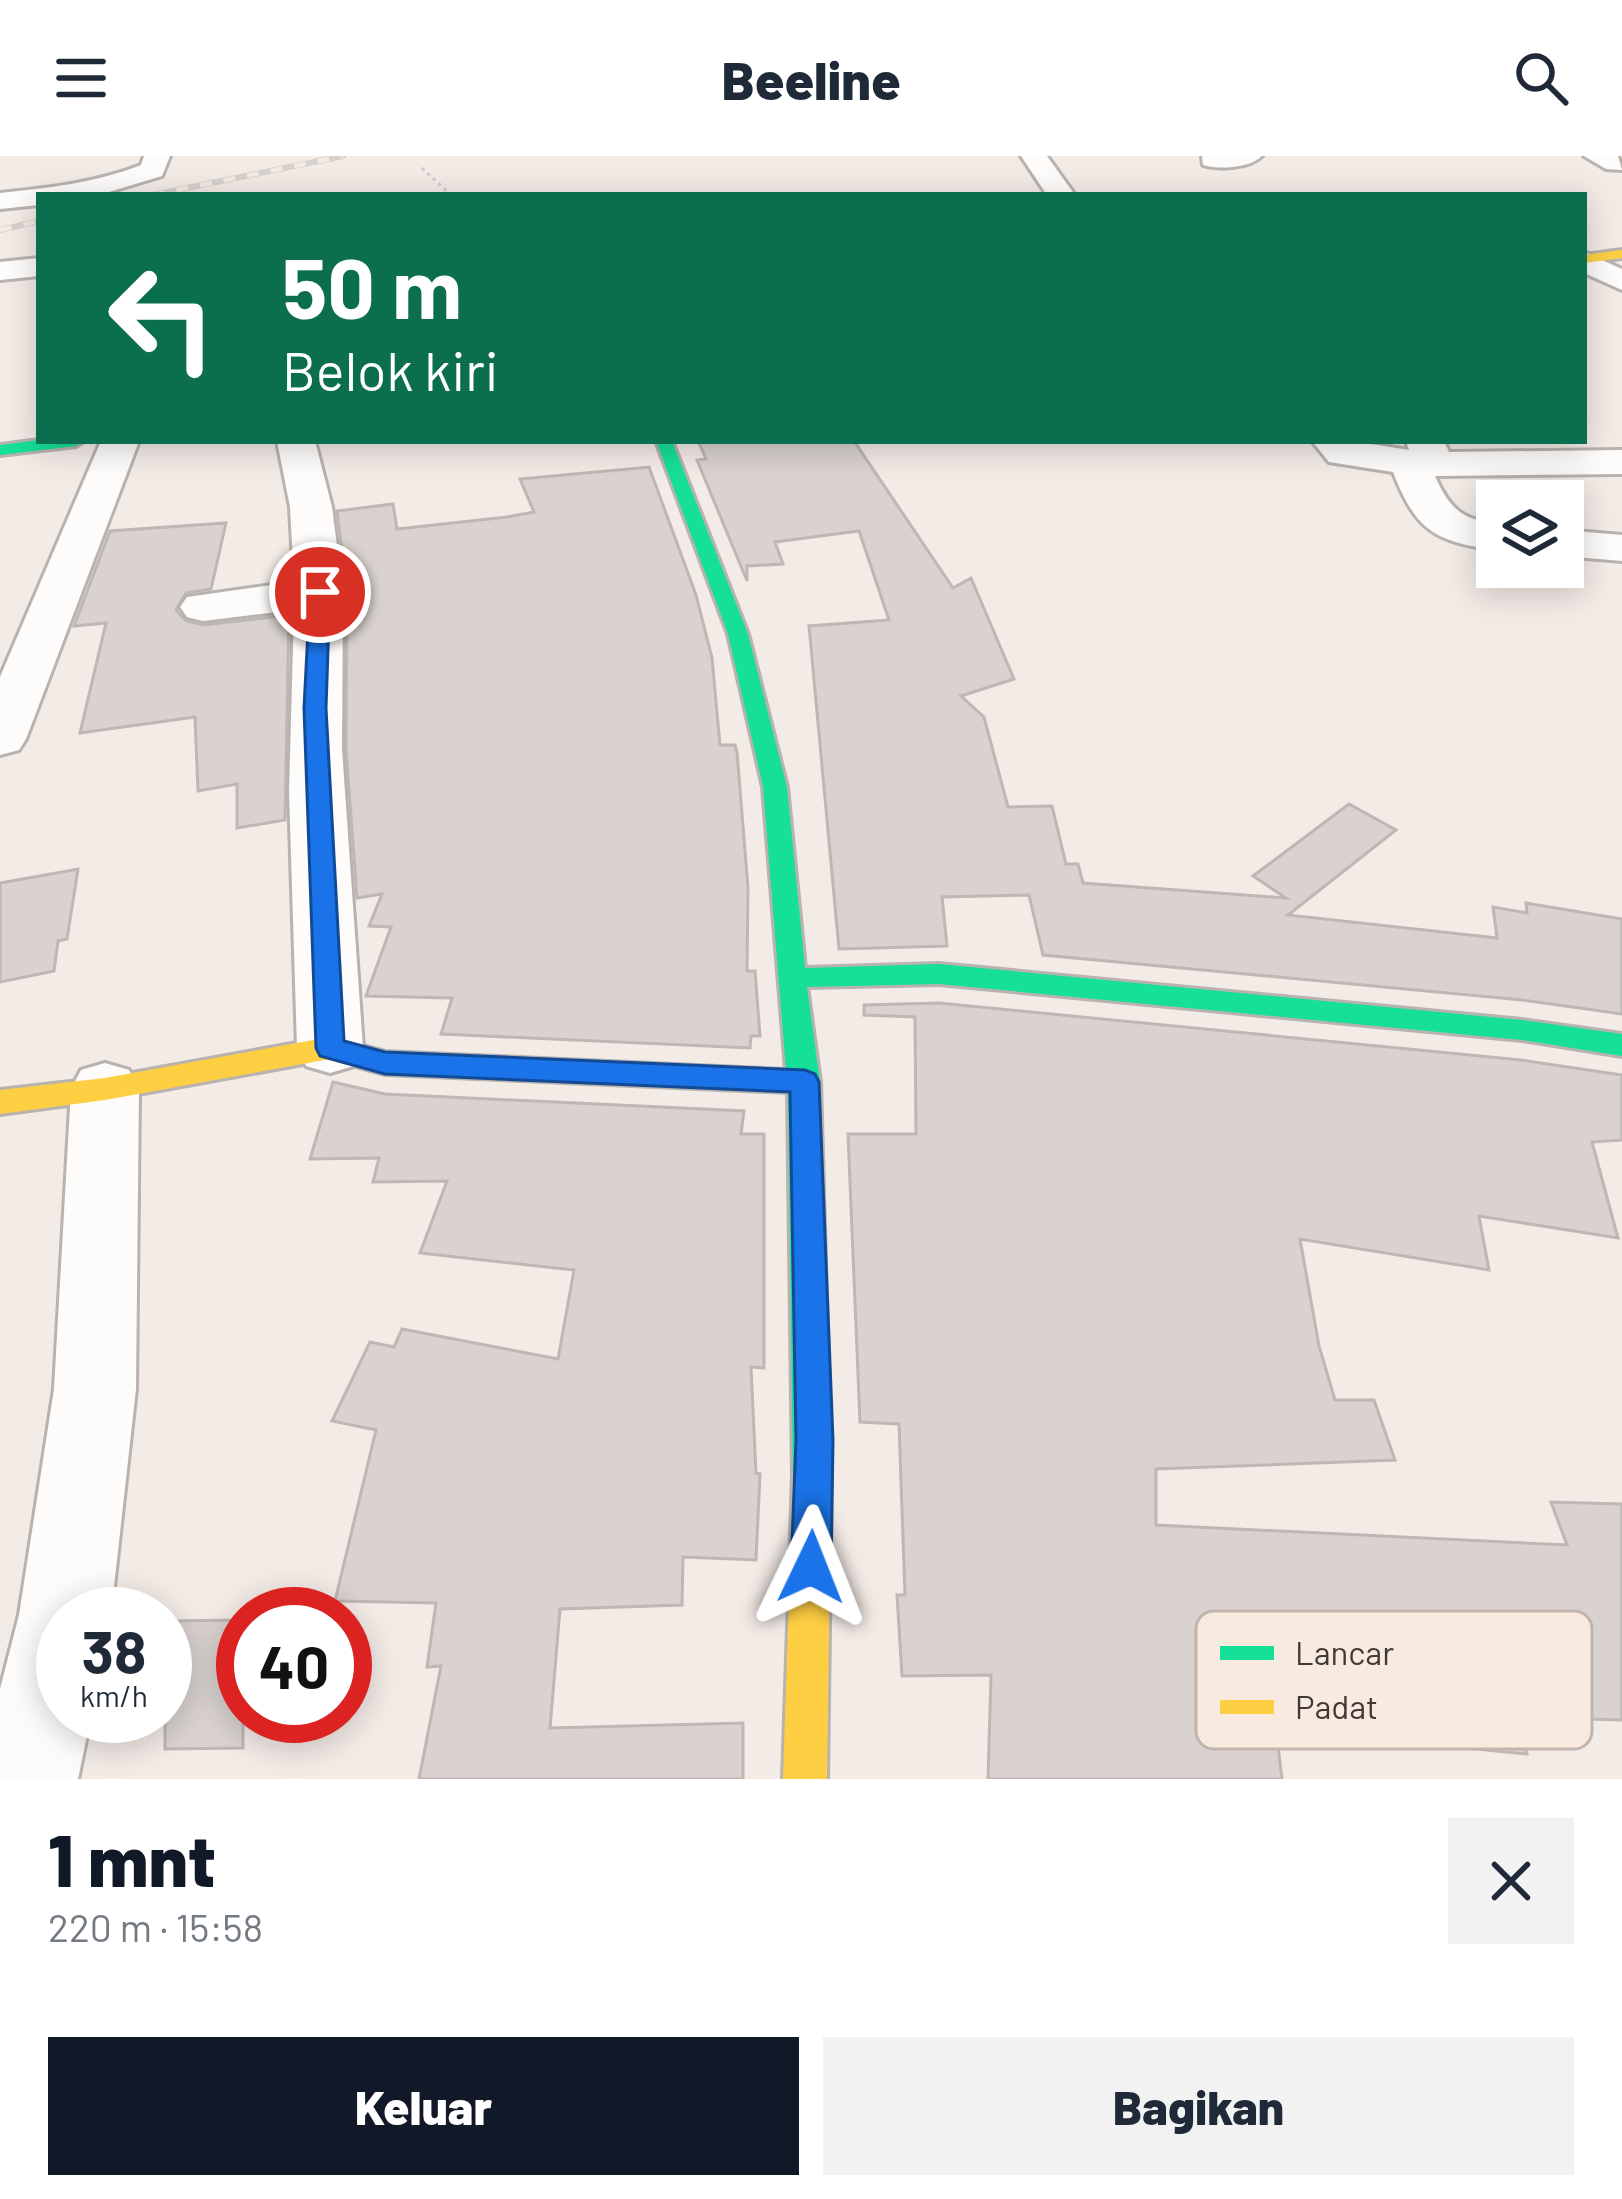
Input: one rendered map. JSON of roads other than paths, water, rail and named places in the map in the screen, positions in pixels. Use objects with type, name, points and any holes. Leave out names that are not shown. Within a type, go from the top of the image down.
[{"type":"main road","points":[[1587,260],[1622,254]]},
{"type":"main road","points":[[0,450],[51,444]]},
{"type":"main road","points":[[665,444],[695,514],[769,750],[796,978],[805,1082],[815,1440],[805,1779]]},
{"type":"main road","points":[[796,978],[939,974],[1522,1030],[1622,1045]]},
{"type":"main road","points":[[0,1102],[105,1089],[330,1048],[385,1063],[805,1082]]},
{"type":"street","points":[[72,192],[153,170],[157,156]]},
{"type":"street","points":[[1034,156],[1059,192]]},
{"type":"street","points":[[1212,160],[1249,156]]},
{"type":"street","points":[[0,200],[36,197]]},
{"type":"street","points":[[1587,262],[1622,281]]},
{"type":"street","points":[[0,271],[36,267]]},
{"type":"street","points":[[0,740],[119,444]]},
{"type":"street","points":[[297,444],[311,488],[320,592],[315,708],[330,1048]]},
{"type":"street","points":[[1333,444],[1343,454],[1622,462]]},
{"type":"street","points":[[1423,456],[1432,518],[1476,545]]},
{"type":"street","points":[[1584,545],[1622,548]]},
{"type":"street","points":[[203,607],[320,592]]},
{"type":"street","points":[[68,1587],[95,1389],[105,1089]]},
{"type":"street","points":[[28,1779],[36,1743]]},
{"type":"railway","points":[[168,192],[343,156]]},
{"type":"railway","points":[[0,230],[36,222]]}]
